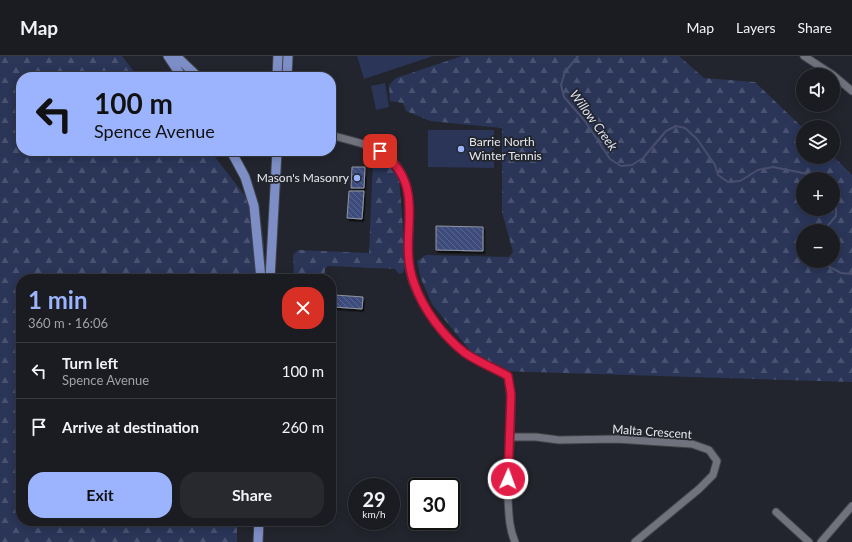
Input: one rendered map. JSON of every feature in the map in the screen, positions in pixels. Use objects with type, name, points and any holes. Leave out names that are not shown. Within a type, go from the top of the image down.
[{"type":"main road","points":[[168,56],[179,72]]},
{"type":"main road","points":[[176,56],[193,72]]},
{"type":"main road","points":[[277,72],[278,56]]},
{"type":"main road","points":[[287,72],[288,56]]},
{"type":"main road","points":[[234,156],[245,177],[254,206],[260,274]]},
{"type":"main road","points":[[270,274],[277,156]]},
{"type":"main road","points":[[258,542],[259,526]]},
{"type":"street","points":[[804,56],[822,68]]},
{"type":"street","points":[[840,81],[852,91]]},
{"type":"street","points":[[336,137],[380,151],[389,158],[402,173],[409,193],[409,255],[413,282],[423,305],[452,342],[466,354],[508,376],[511,394],[508,479],[510,530],[515,542]]},
{"type":"street","name":"Malta Crescent","points":[[510,437],[692,444],[709,450],[717,462],[713,475],[699,489],[634,542]]},
{"type":"street","points":[[821,542],[852,506]]},
{"type":"street","points":[[776,512],[809,542]]},
{"type":"green space","points":[[0,56],[122,56],[134,72],[16,72],[16,156],[214,156],[260,215],[264,244],[264,274],[16,274],[16,526],[237,526],[237,542],[0,542]]},
{"type":"green space","points":[[357,56],[433,56],[364,79]]},
{"type":"green space","points":[[462,56],[679,56],[704,78],[755,82],[796,121],[796,164],[840,163],[852,175],[852,382],[504,371],[471,352],[432,304],[421,279],[417,261],[426,255],[509,257],[513,252],[502,212],[502,128],[430,121],[406,111],[403,103],[390,101],[389,85],[396,78]]},
{"type":"green space","points":[[385,83],[389,107],[376,110],[371,86]]},
{"type":"green space","name":"Barrie North Winter Tennis","points":[[428,130],[494,130],[494,168],[428,167]]},
{"type":"green space","points":[[377,155],[385,160],[399,178],[406,264],[403,273],[399,274],[395,269],[328,266],[325,269],[325,274],[294,274],[293,255],[298,250],[369,253],[373,160]]},
{"type":"building","points":[[352,167],[365,167],[364,188],[351,188]]},
{"type":"building","points":[[349,191],[364,191],[362,219],[347,218]]},
{"type":"building","points":[[436,226],[483,227],[483,251],[436,250]]},
{"type":"building","points":[[336,295],[363,297],[362,309],[336,307]]},
{"type":"waterway","name":"Willow Creek","points":[[578,56],[565,72],[561,85],[564,97],[585,121],[610,159],[621,166],[632,165],[643,158],[666,131],[676,126],[685,128],[697,139],[715,165],[718,175],[728,182],[740,181],[758,170],[773,167],[798,172]]},
{"type":"waterway","name":"Willow Creek","points":[[829,224],[836,216]]},
{"type":"waterway","name":"Willow Creek","points":[[832,268],[841,273],[852,274]]},
{"type":"place","name":"Barrie North Winter Tennis","points":[[461,149]]},
{"type":"place","name":"Mason's Masonry","points":[[357,178]]},
{"type":"route","points":[[380,151],[396,165],[407,184],[409,193],[409,255],[413,282],[423,305],[452,342],[466,354],[508,376],[511,394],[508,479]]}]
